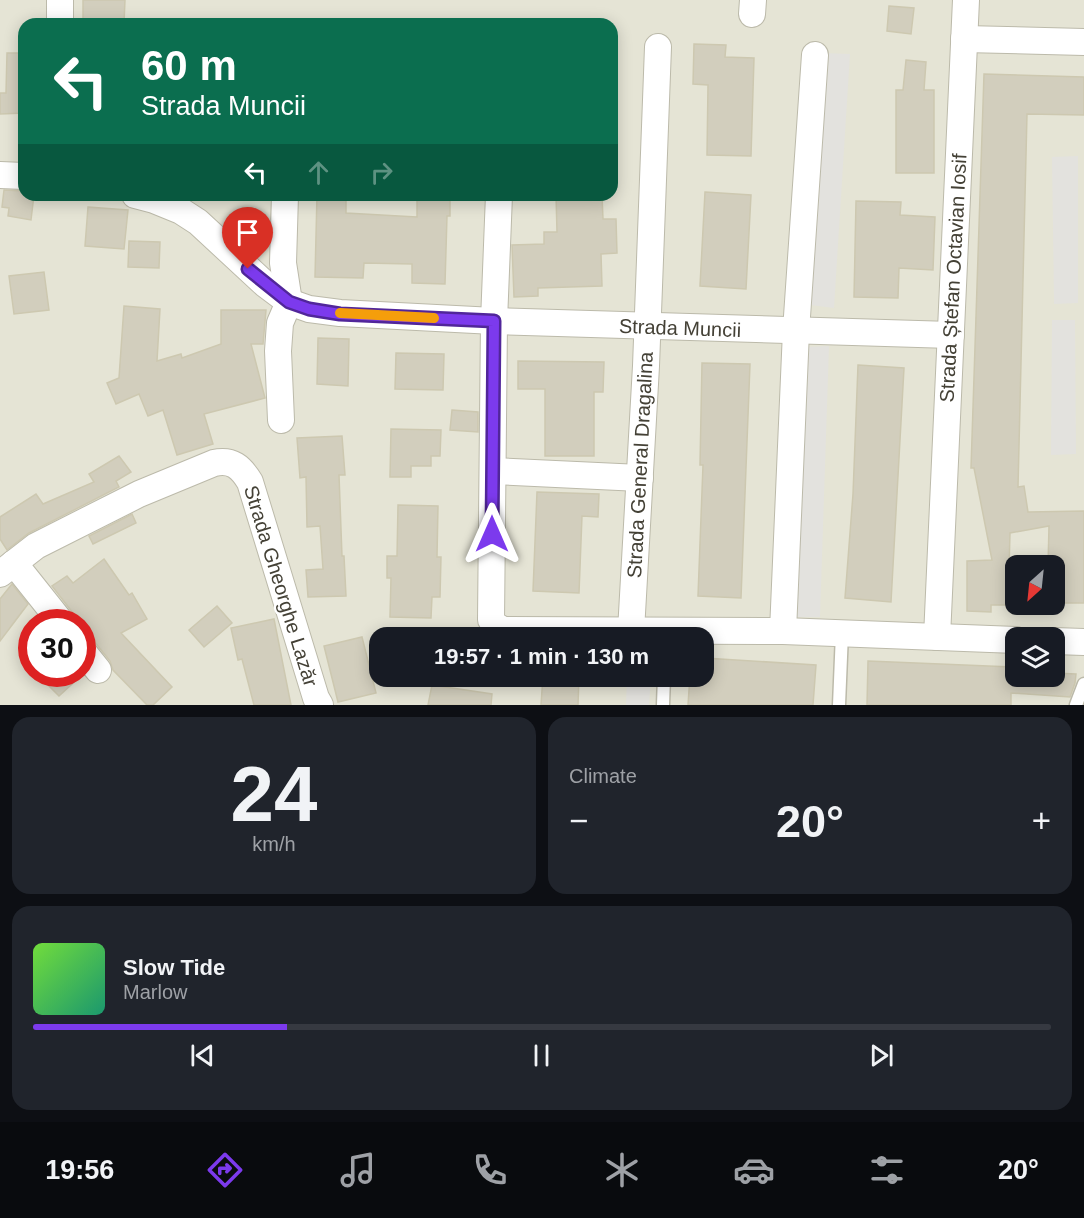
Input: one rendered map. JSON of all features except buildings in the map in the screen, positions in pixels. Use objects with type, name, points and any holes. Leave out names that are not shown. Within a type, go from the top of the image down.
[{"type":"street","points":[[60,0],[60,18]]},
{"type":"street","name":"Strada Ștefan Octavian Iosif","points":[[937,637],[966,0]]},
{"type":"street","points":[[964,39],[1084,42]]},
{"type":"street","name":"Strada General Dragalina","points":[[630,627],[640,478],[657,47]]},
{"type":"street","points":[[783,631],[796,331],[815,55]]},
{"type":"street","points":[[156,201],[181,211],[198,222],[265,284],[289,302]]},
{"type":"street","points":[[281,420],[278,351],[280,323],[289,302],[283,263],[285,201]]},
{"type":"street","points":[[498,627],[491,620],[494,321],[499,201]]},
{"type":"street","name":"Strada Muncii","points":[[289,302],[309,309],[340,314],[646,327],[951,335]]},
{"type":"street","name":"Strada Gheorghe Lazăr","points":[[48,609],[7,569],[36,546],[139,494],[214,463],[223,461],[233,463],[243,471],[252,489],[317,703]]},
{"type":"street","points":[[493,471],[640,478]]},
{"type":"street","points":[[714,633],[783,631],[1005,640]]},
{"type":"street","points":[[1065,641],[1084,642]]},
{"type":"lane","points":[[838,705],[842,633]]},
{"type":"lane","points":[[1076,705],[1084,684]]},
{"type":"lane","points":[[663,705],[664,687]]},
{"type":"shaded area","points":[[0,0],[1084,0],[1084,705],[0,705]]},
{"type":"shaded area","points":[[822,53],[850,54],[834,308],[810,305]]},
{"type":"shaded area","points":[[1078,156],[1078,303],[1054,304],[1052,157]]},
{"type":"shaded area","points":[[1052,320],[1075,320],[1076,454],[1051,455]]},
{"type":"shaded area","points":[[829,346],[820,617],[794,617],[805,347]]},
{"type":"shaded area","points":[[627,687],[650,687],[649,705],[626,705]]},
{"type":"slow traffic","points":[[340,313],[434,318]]},
{"type":"route","points":[[248,269],[289,302],[309,309],[340,314],[494,321],[492,534]]}]
